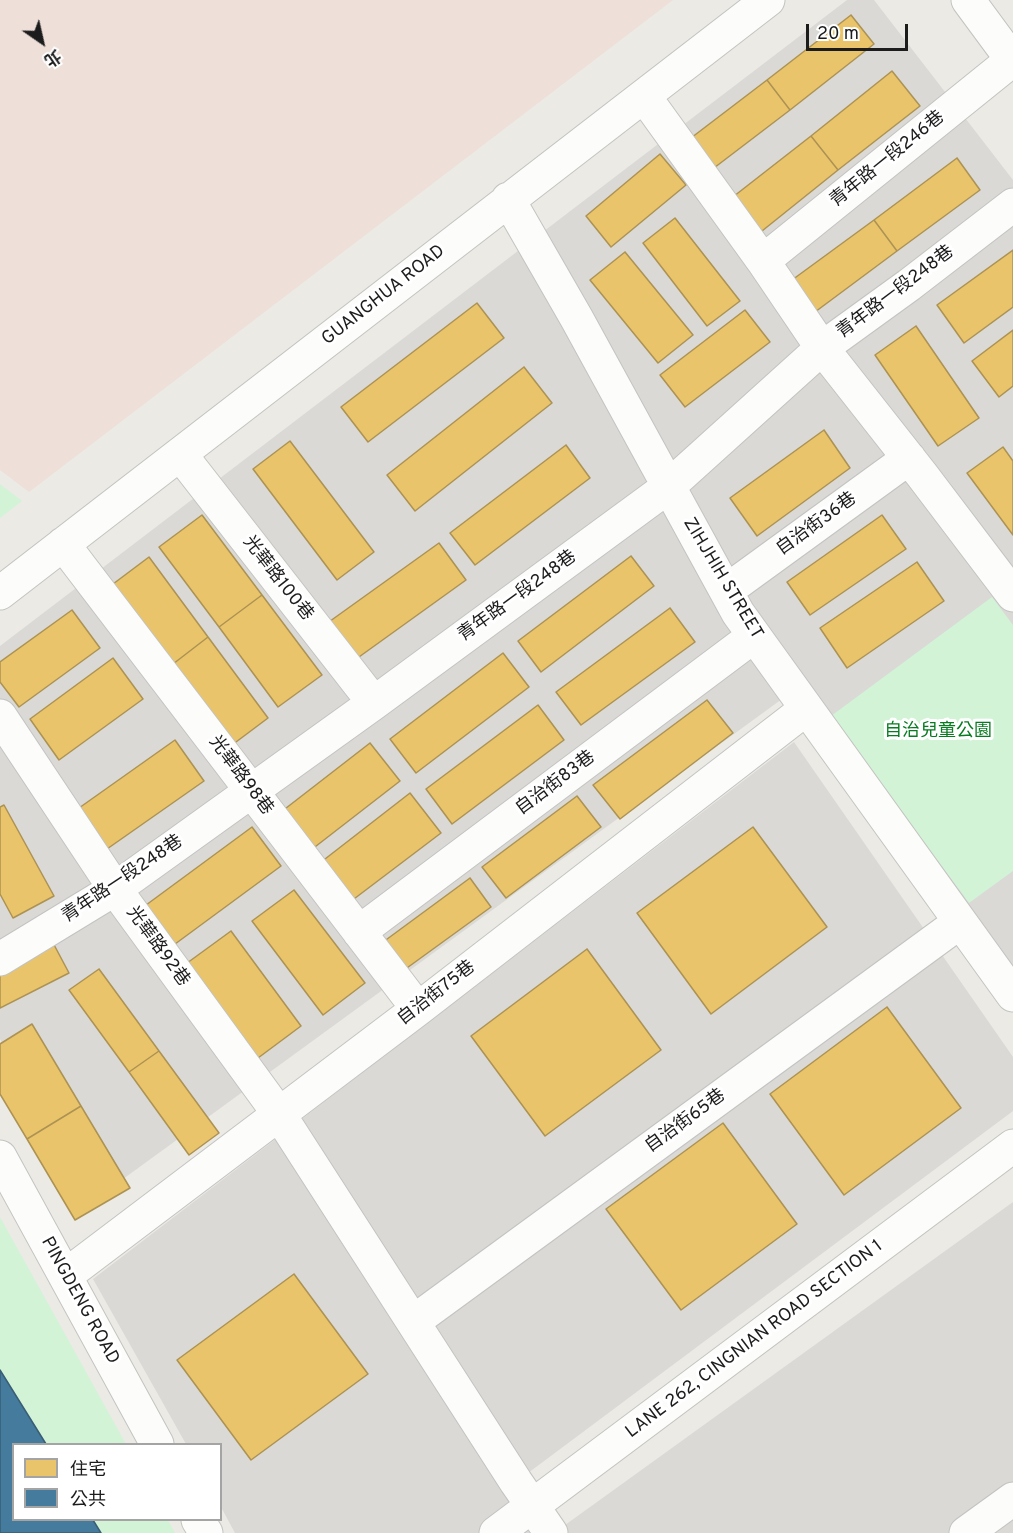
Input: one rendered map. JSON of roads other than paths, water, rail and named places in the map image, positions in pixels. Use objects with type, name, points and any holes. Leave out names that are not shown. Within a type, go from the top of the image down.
[{"type":"street","name":"GUANGHUA ROAD","points":[[0,592],[768,0]]},
{"type":"street","points":[[969,0],[1013,61]]},
{"type":"street","name":"青年路一段246巷","points":[[763,261],[1013,61]]},
{"type":"street","points":[[644,96],[763,261],[822,348],[1013,595]]},
{"type":"street","name":"ZIHJHIH STREET","points":[[508,199],[577,319],[726,591],[754,636],[1013,995]]},
{"type":"street","name":"青年路一段248巷","points":[[0,959],[115,889],[374,704],[668,487],[822,348],[1013,206]]},
{"type":"street","name":"光華路100巷","points":[[180,454],[374,704]]},
{"type":"street","name":"自治街36巷","points":[[726,591],[909,458]]},
{"type":"street","name":"光華路98巷","points":[[63,544],[418,1009]]},
{"type":"street","name":"自治街83巷","points":[[358,932],[754,636]]},
{"type":"street","name":"自治街75巷","points":[[65,1276],[418,1009],[806,708]]},
{"type":"street","name":"光華路92巷","points":[[0,716],[115,889],[279,1114],[551,1533]]},
{"type":"street","name":"自治街65巷","points":[[413,1322],[960,922]]},
{"type":"street","name":"LANE 262, CINGNIAN ROAD SECTION 1","points":[[496,1533],[1013,1146]]},
{"type":"street","name":"PINGDENG ROAD","points":[[0,1157],[156,1443]]},
{"type":"street","points":[[966,1533],[1013,1499]]},
{"type":"park label","name":"自治兒童公園","points":[[938,732]]}]
